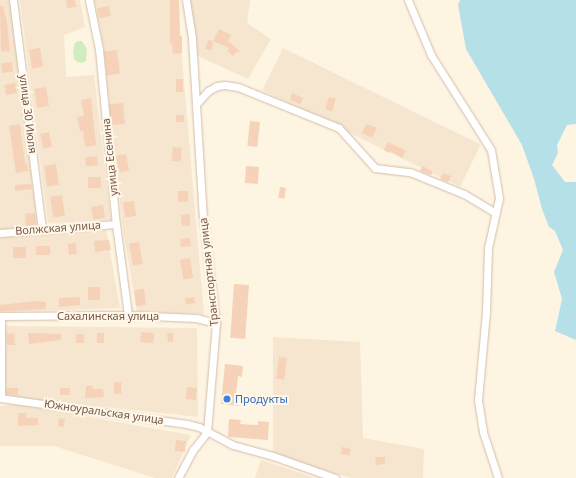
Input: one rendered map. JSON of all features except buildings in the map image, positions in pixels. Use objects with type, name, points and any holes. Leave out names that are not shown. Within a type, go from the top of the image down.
[{"type":"street","name":"улица 30 Июля","points":[[13,0],[42,229]]},
{"type":"street","name":"улица Есенина","points":[[89,0],[99,49],[116,224],[128,315]]},
{"type":"street","name":"Транспортная улица","points":[[186,0],[192,39],[203,217],[216,322],[207,432]]},
{"type":"street","points":[[408,0],[431,55],[491,150],[499,198],[488,248],[486,312],[478,400],[483,432],[498,478]]},
{"type":"street","points":[[196,104],[208,91],[217,86],[225,85],[238,87],[339,128],[375,168],[410,172],[464,194],[496,213]]},
{"type":"street","name":"Волжская улица","points":[[0,233],[116,224]]},
{"type":"street","name":"Сахалинская улица","points":[[0,316],[128,315],[196,318],[216,322]]},
{"type":"street","points":[[0,316],[1,398]]},
{"type":"street","name":"Южноуральская улица","points":[[1,398],[187,424],[207,432]]},
{"type":"street","points":[[178,478],[193,450],[207,432],[233,445],[273,456],[335,478]]},
{"type":"shaded area","points":[[0,0],[10,0],[38,227],[0,231]]},
{"type":"shaded area","points":[[20,0],[80,0],[85,27],[64,35],[66,77],[94,75],[111,220],[48,223]]},
{"type":"shaded area","points":[[94,0],[177,0],[204,314],[137,312],[123,229],[103,44]]},
{"type":"shaded area","points":[[188,0],[250,0],[247,23],[271,39],[248,79],[198,56]]},
{"type":"shaded area","points":[[283,48],[481,144],[460,187],[262,90]]},
{"type":"shaded area","points":[[106,230],[120,308],[0,312],[0,238]]},
{"type":"shaded area","points":[[5,326],[197,328],[198,417],[4,396]]},
{"type":"shaded area","points":[[273,337],[360,342],[363,438],[424,449],[423,478],[351,478],[273,456]]},
{"type":"shaded area","points":[[20,405],[191,435],[172,478],[155,478],[54,446],[0,446],[0,406]]},
{"type":"shaded area","points":[[261,460],[315,478],[255,478]]},
{"type":"green space","points":[[82,41],[87,49],[86,61],[82,63],[77,62],[74,59],[73,51],[75,43]]},
{"type":"water","points":[[460,0],[576,0],[576,124],[567,125],[557,145],[558,153],[552,165],[565,182],[576,182],[576,340],[555,331],[562,299],[554,272],[563,250],[555,231],[549,227],[522,145],[466,49],[458,5]]},
{"type":"place","name":"Продукты","points":[[227,399]]}]
